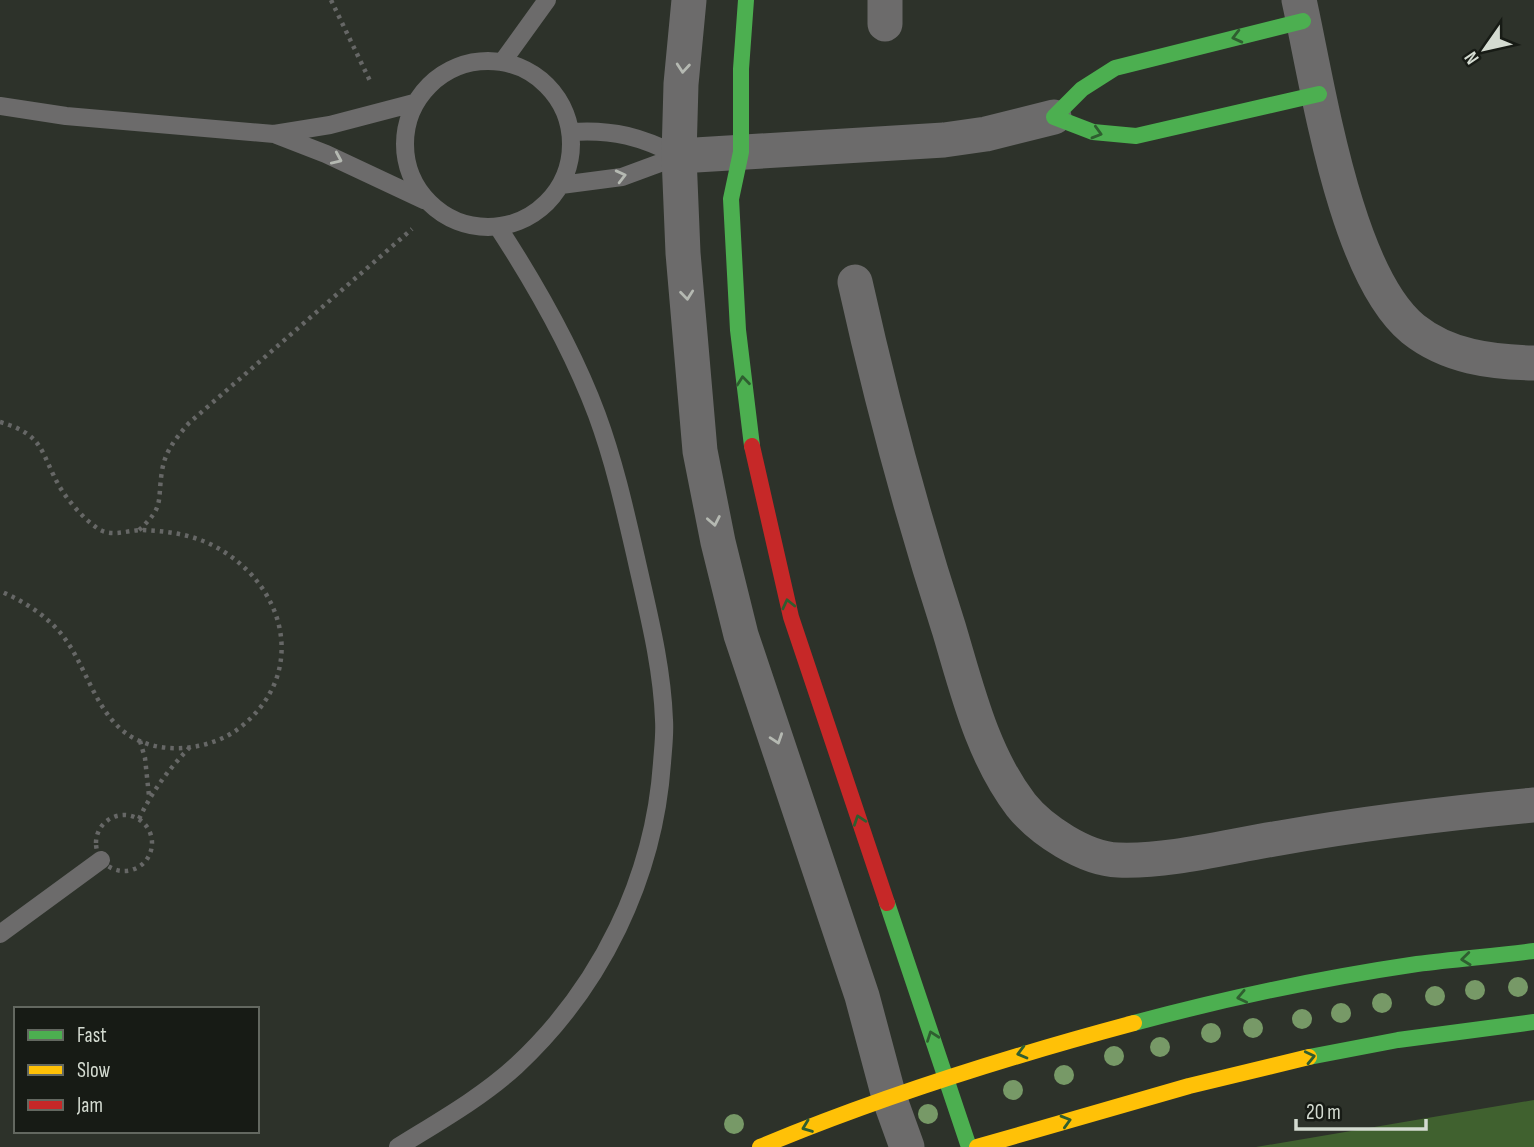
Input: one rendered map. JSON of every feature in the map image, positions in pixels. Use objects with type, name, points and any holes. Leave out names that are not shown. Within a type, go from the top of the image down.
[{"type":"street","points":[[689,0],[681,84],[679,156],[683,253],[700,451],[718,542],[741,635],[862,996],[889,1097],[907,1147]]},
{"type":"street","points":[[746,0],[741,69],[741,152],[731,200],[737,330],[749,435],[791,617],[968,1147]]},
{"type":"street","points":[[679,156],[944,140],[986,134],[1054,117],[1083,86],[1115,68],[1301,10],[1341,189],[1376,279],[1394,308],[1413,329],[1467,356],[1500,362],[1534,363]]},
{"type":"street","points":[[1054,117],[1110,137],[1136,136],[1320,94]]},
{"type":"street","points":[[855,282],[873,363],[916,525],[981,731],[1000,773],[1022,807],[1056,836],[1091,855],[1118,860],[1181,855],[1441,813],[1534,805]]},
{"type":"street","points":[[760,1147],[994,1060],[1168,1014],[1299,984],[1417,964],[1534,951]]},
{"type":"street","points":[[977,1147],[1204,1082],[1318,1055],[1433,1034],[1534,1022]]},
{"type":"lane","points":[[503,61],[547,0]]},
{"type":"lane","points":[[274,134],[338,159],[432,205],[448,217],[472,226],[498,228],[524,220],[545,205],[561,185],[571,159],[571,132],[563,107],[548,86],[528,70],[503,61],[477,61],[452,68],[430,83],[414,103],[406,128],[405,154],[412,179],[432,205]]},
{"type":"lane","points":[[0,106],[66,116],[274,134],[330,125],[414,103]]},
{"type":"lane","points":[[571,132],[599,130],[627,134],[654,143],[679,156]]},
{"type":"lane","points":[[561,185],[622,177],[679,156]]},
{"type":"lane","points":[[398,1147],[454,1112],[515,1066],[568,1010],[610,945],[642,874],[659,799],[664,722],[656,645],[619,483],[597,415],[570,350],[537,287],[498,228]]},
{"type":"lane","points":[[0,934],[101,860]]},
{"type":"path","points":[[331,0],[385,112]]},
{"type":"path","points":[[139,530],[154,516],[161,498],[162,470],[171,444],[189,424],[432,205]]},
{"type":"path","points":[[0,422],[23,430],[40,444],[61,488],[78,511],[99,530],[118,534],[139,530],[175,532],[210,544],[240,564],[265,590],[279,619],[282,651],[275,682],[259,709],[237,729],[213,743],[164,748],[140,741],[111,720],[78,659],[58,630],[32,607],[0,591]]},
{"type":"path","points":[[140,741],[145,758],[149,797]]},
{"type":"path","points":[[139,819],[149,797],[190,747]]},
{"type":"green space","points":[[1534,1100],[1534,1147],[1256,1147]]},
{"type":"traffic: fast","points":[[746,0],[741,69],[741,152],[731,199],[738,330],[752,446]]},
{"type":"traffic: fast","points":[[1303,21],[1115,68],[1082,89],[1054,117],[1093,132],[1136,136],[1319,94]]},
{"type":"traffic: fast","points":[[887,903],[969,1147]]},
{"type":"traffic: fast","points":[[1134,1023],[1310,982],[1417,964],[1534,951]]},
{"type":"traffic: fast","points":[[1309,1057],[1398,1040],[1534,1022]]},
{"type":"traffic: slow","points":[[760,1147],[945,1079],[1134,1023]]},
{"type":"traffic: slow","points":[[977,1147],[1189,1086],[1309,1057]]},
{"type":"traffic: jam","points":[[752,446],[791,617],[887,903]]}]
